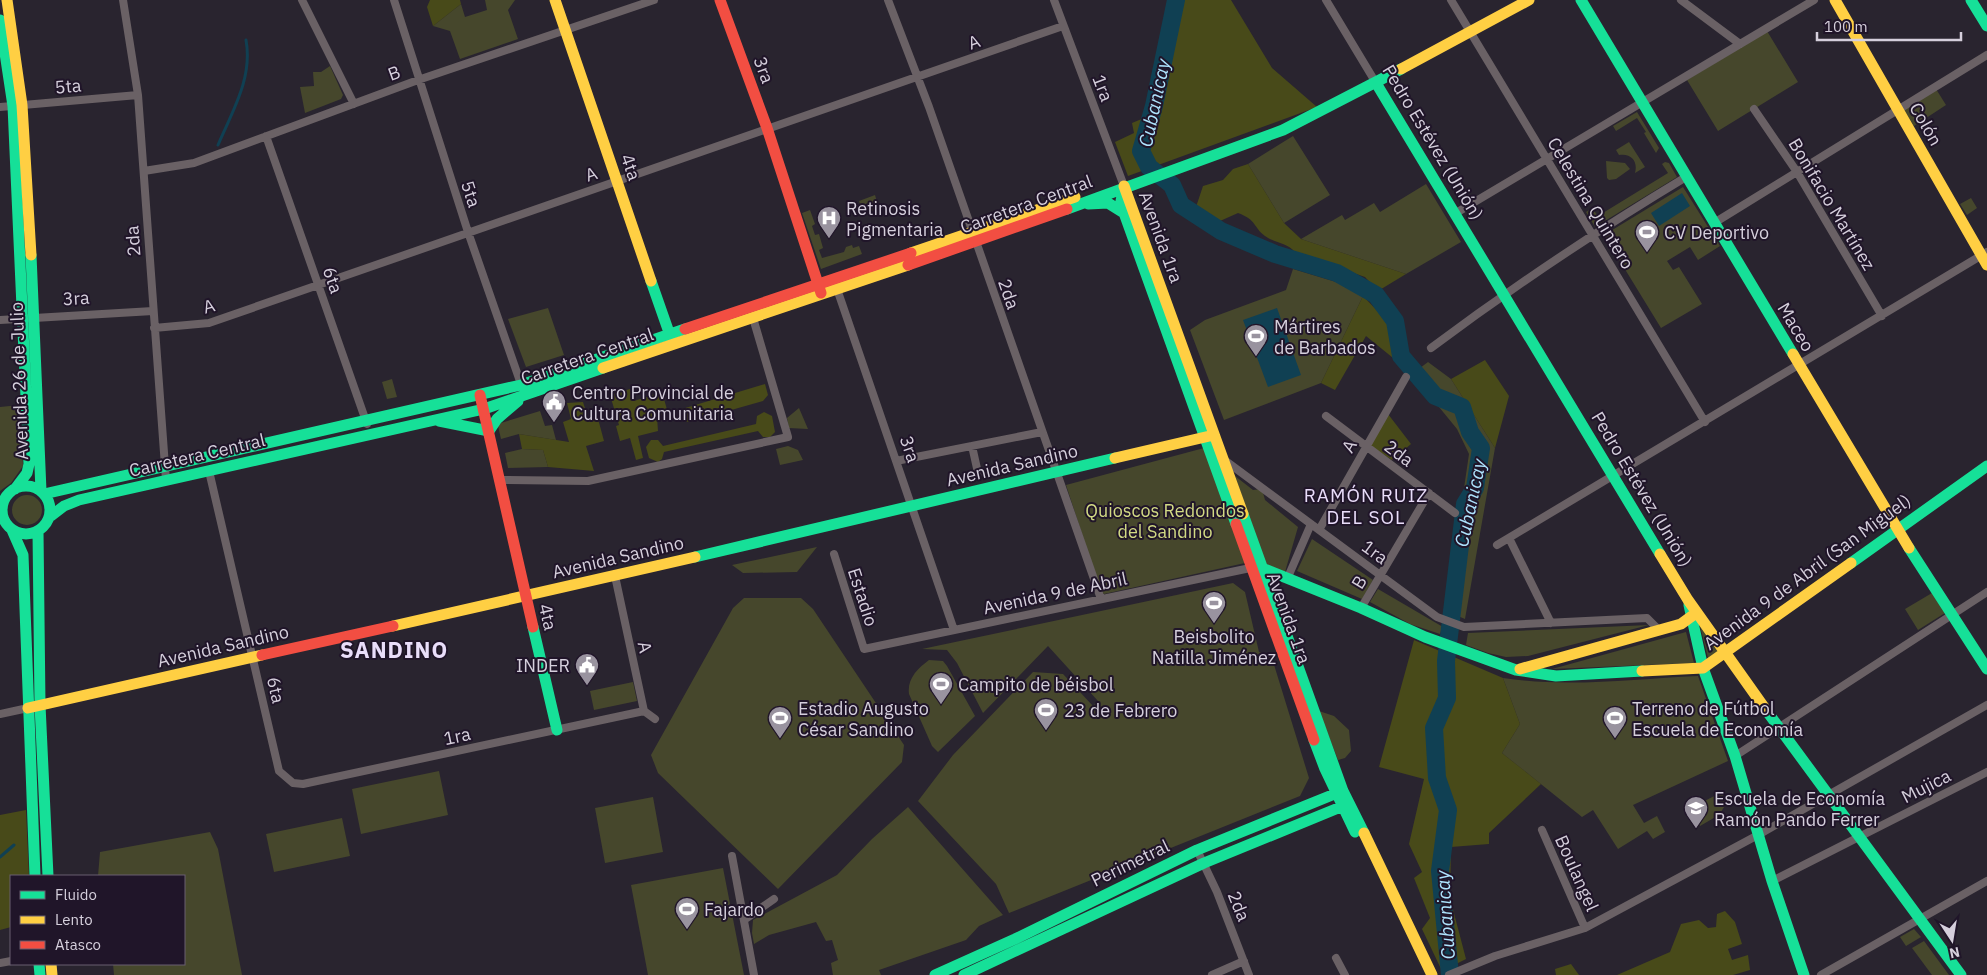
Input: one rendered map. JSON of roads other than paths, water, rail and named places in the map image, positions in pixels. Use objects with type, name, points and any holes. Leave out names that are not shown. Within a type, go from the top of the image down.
[{"type":"main road","name":"Avenida 26 de Julio","points":[[7,0],[18,106],[29,318],[43,493]]},
{"type":"main road","name":"4ta","points":[[555,0],[672,340]]},
{"type":"main road","name":"3ra","points":[[720,0],[767,128],[820,289]]},
{"type":"main road","name":"Carretera Central","points":[[50,516],[64,506],[79,500],[484,409],[525,396],[672,340],[1039,214],[1103,188],[1124,186],[1283,130],[1376,84],[1529,0]]},
{"type":"main road","name":"Maceo","points":[[1580,0],[1897,529],[1987,669]]},
{"type":"main road","name":"Colón","points":[[1835,0],[1985,258]]},
{"type":"main road","points":[[1970,0],[1987,26]]},
{"type":"main road","name":"Avenida 26 de Julio","points":[[0,20],[18,106]]},
{"type":"main road","name":"Pedro Estévez (Unión)","points":[[1376,84],[1688,600],[1779,728],[1921,918],[1961,975]]},
{"type":"main road","points":[[1039,214],[1097,202],[1108,203],[1128,211],[1134,190],[1140,180]]},
{"type":"main road","name":"Avenida 1ra","points":[[1124,186],[1121,201],[1128,211],[1355,833],[1424,975]]},
{"type":"main road","name":"Carretera Central","points":[[43,493],[522,385],[753,318],[820,289]]},
{"type":"main road","name":"Avenida 26 de Julio","points":[[15,489],[24,478],[29,464],[29,318]]},
{"type":"main road","name":"4ta","points":[[480,395],[557,730]]},
{"type":"main road","points":[[434,420],[489,432],[498,419],[525,396]]},
{"type":"main road","name":"Avenida 1ra","points":[[1210,436],[1222,458],[1325,769],[1340,792]]},
{"type":"main road","name":"Avenida Sandino","points":[[34,707],[615,576],[1210,436]]},
{"type":"main road","points":[[292,438],[295,452]]},
{"type":"main road","name":"Avenida 9 de Abril (San Miguel)","points":[[1257,568],[1288,577],[1425,637],[1516,670],[1556,676],[1703,668],[1987,466]]},
{"type":"main road","points":[[7,527],[25,534],[38,531],[48,522],[50,504],[43,493],[28,486],[15,489],[2,500],[2,514],[7,527],[23,555],[48,875]]},
{"type":"main road","points":[[36,875],[34,707],[38,531]]},
{"type":"main road","points":[[1688,600],[1703,668],[1734,756],[1772,881],[1804,975]]},
{"type":"main road","name":"Avenida 9 de Abril (San Miguel)","points":[[1516,670],[1681,624],[1692,616]]},
{"type":"main road","points":[[1315,802],[1323,793],[1325,769]]},
{"type":"main road","name":"Perimetral","points":[[964,975],[1197,850],[1340,792]]},
{"type":"main road","name":"Avenida 1ra","points":[[1345,805],[1432,975]]},
{"type":"main road","name":"Perimetral","points":[[935,975],[977,968],[1204,863],[1345,805]]},
{"type":"main road","points":[[1328,813],[1341,818],[1355,833]]},
{"type":"street","name":"2da","points":[[123,0],[138,95],[166,480]]},
{"type":"street","points":[[302,0],[354,104]]},
{"type":"street","name":"5ta","points":[[394,0],[468,232],[525,396]]},
{"type":"street","name":"B","points":[[144,171],[194,164],[418,80],[654,0]]},
{"type":"street","name":"2da","points":[[888,0],[918,78],[1101,599]]},
{"type":"street","name":"1ra","points":[[1054,0],[1124,186]]},
{"type":"street","name":"Pedro Estévez (Unión)","points":[[1326,0],[1376,84]]},
{"type":"street","name":"Celestina Quintero","points":[[1451,0],[1705,422]]},
{"type":"street","points":[[1681,0],[1740,44]]},
{"type":"street","points":[[1456,214],[1814,0]]},
{"type":"street","name":"A","points":[[154,328],[209,323],[1063,26]]},
{"type":"street","points":[[1714,223],[1987,55]]},
{"type":"street","name":"5ta","points":[[0,107],[138,95]]},
{"type":"street","name":"Bonifacio Martínez","points":[[1754,109],[1797,172],[1882,316]]},
{"type":"street","name":"6ta","points":[[266,136],[371,435]]},
{"type":"street","points":[[1431,348],[1504,293],[1592,234],[1686,177]]},
{"type":"street","points":[[1497,544],[1882,316],[1985,258]]},
{"type":"street","name":"3ra","points":[[835,284],[954,630]]},
{"type":"street","name":"3ra","points":[[0,320],[153,311]]},
{"type":"street","points":[[499,480],[588,481],[788,437],[753,318]]},
{"type":"street","name":"A","points":[[1319,530],[1406,377]]},
{"type":"street","name":"2da","points":[[1326,416],[1455,513]]},
{"type":"street","points":[[896,460],[1042,432]]},
{"type":"street","points":[[972,446],[978,473]]},
{"type":"street","name":"1ra","points":[[1222,458],[1437,617],[1464,627],[1551,623]]},
{"type":"street","name":"6ta","points":[[209,471],[279,771]]},
{"type":"street","name":"B","points":[[1361,608],[1429,493]]},
{"type":"street","points":[[1288,577],[1311,524]]},
{"type":"street","points":[[1509,538],[1551,623],[1647,618],[1660,630]]},
{"type":"street","name":"Estadio","points":[[834,554],[864,649]]},
{"type":"street","name":"Avenida 9 de Abril","points":[[864,649],[1257,568]]},
{"type":"street","name":"A","points":[[615,576],[644,712]]},
{"type":"street","points":[[1734,756],[1987,592]]},
{"type":"street","points":[[1449,975],[1494,956],[1585,928],[1829,796],[1987,705]]},
{"type":"street","points":[[0,714],[34,707]]},
{"type":"street","points":[[644,712],[655,719]]},
{"type":"street","name":"1ra","points":[[279,771],[293,783],[303,784],[644,712]]},
{"type":"street","name":"Mujica","points":[[1772,881],[1987,772]]},
{"type":"street","name":"Boulangel","points":[[1542,830],[1585,928]]},
{"type":"street","name":"2da","points":[[1197,850],[1249,975]]},
{"type":"street","points":[[732,856],[754,975]]},
{"type":"street","points":[[1821,975],[1987,881]]},
{"type":"street","points":[[744,920],[774,899]]},
{"type":"street","points":[[1336,958],[1345,975]]},
{"type":"street","points":[[1212,975],[1244,960]]},
{"type":"water","points":[[1682,193],[1690,206],[1659,226],[1651,213]]},
{"type":"water","points":[[1277,308],[1301,375],[1268,387],[1243,320]]},
{"type":"waterway","name":"Cubanicay","points":[[1176,0],[1154,106],[1141,151],[1149,167],[1172,185],[1181,205],[1221,231],[1275,254],[1337,273],[1376,295],[1395,321],[1401,356],[1435,396],[1462,407],[1470,432],[1481,448],[1475,488],[1465,504],[1446,661],[1447,698],[1434,728],[1437,778],[1448,810],[1440,871],[1450,975]]},
{"type":"waterway","points":[[218,145],[244,81],[247,68],[246,40]]},
{"type":"waterway","points":[[0,857],[14,845]]},
{"type":"place","name":"Retinosis Pigmentaria","points":[[829,239]]},
{"type":"place","name":"CV Deportivo","points":[[1647,253]]},
{"type":"place","name":"Mártires de Barbados","points":[[1256,357]]},
{"type":"place","name":"Centro Provincial de Cultura Comunitaria","points":[[554,423]]},
{"type":"place","name":"Beisbolito Natilla Jiménez","points":[[1214,624]]},
{"type":"place","name":"INDER","points":[[587,686]]},
{"type":"place","name":"Campito de béisbol","points":[[941,705]]},
{"type":"place","name":"23 de Febrero","points":[[1046,731]]},
{"type":"place","name":"Estadio Augusto César Sandino","points":[[780,739]]},
{"type":"place","name":"Terreno de Fútbol Escuela de Economía","points":[[1615,739]]},
{"type":"place","name":"Escuela de Economía Ramón Pando Ferrer","points":[[1696,829]]},
{"type":"place","name":"Fajardo","points":[[687,930]]},
{"type":"district","name":"RAMÓN RUIZ DEL SOL","points":[[1366,506]]},
{"type":"district","name":"SANDINO","points":[[394,649]]},
{"type":"park label","name":"Quioscos Redondos del Sandino","points":[[1165,520]]}]
